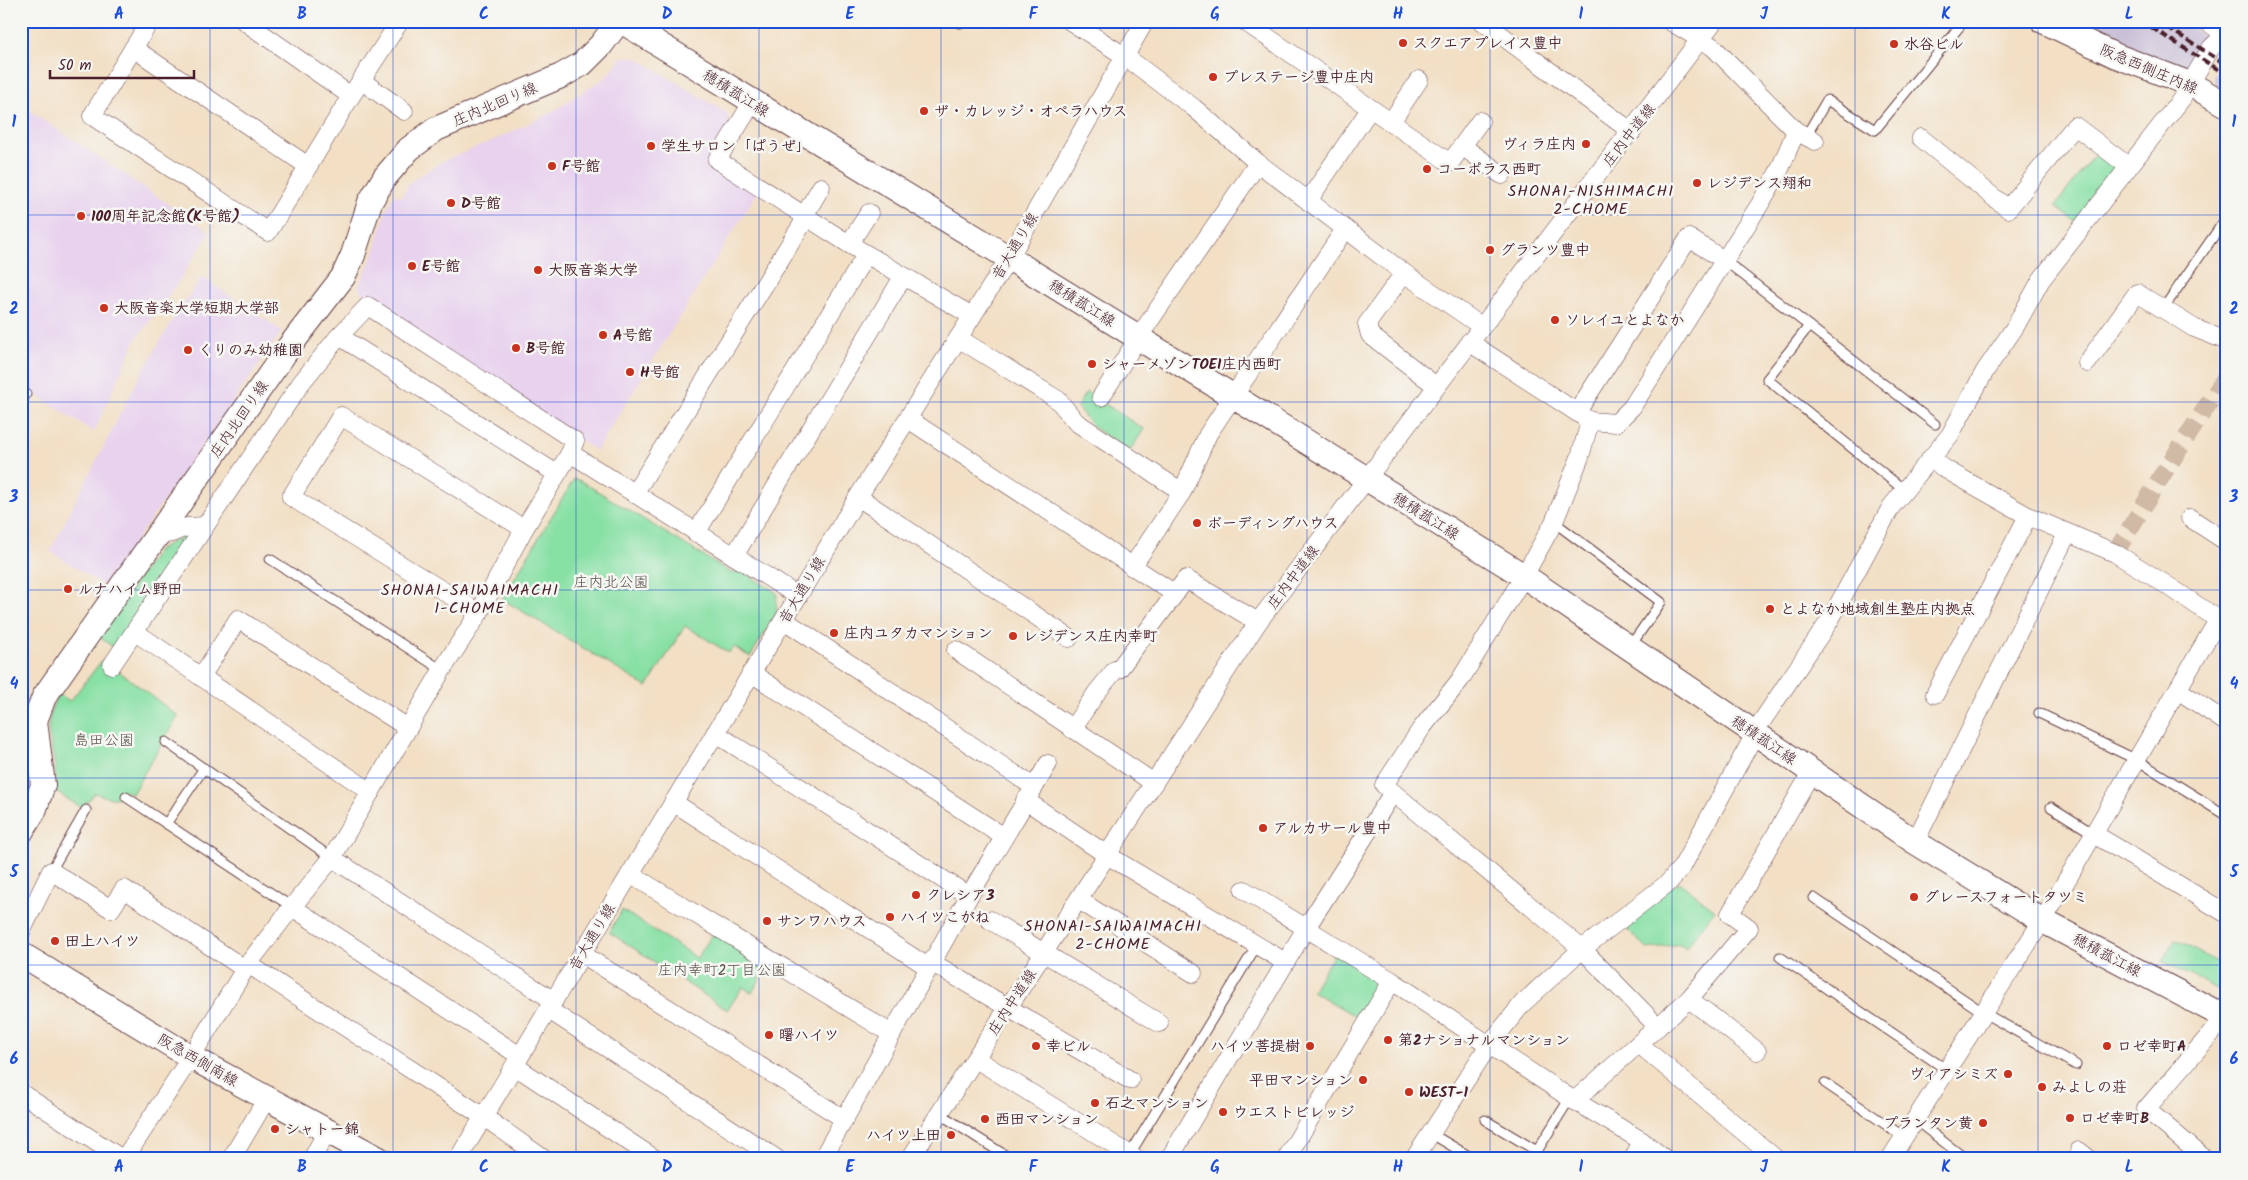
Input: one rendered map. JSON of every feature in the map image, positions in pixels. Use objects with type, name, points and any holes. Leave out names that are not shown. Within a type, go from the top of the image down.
[{"type":"street","points":[[150,21],[92,116],[268,232],[351,96],[400,21]]},
{"type":"street","points":[[244,21],[351,96]]},
{"type":"street","name":"穂積菰江線","points":[[620,21],[1009,258],[1232,398],[1524,576],[1629,648],[1759,728],[1812,772],[1915,842],[2043,921],[2226,1017]]},
{"type":"street","name":"庄内北回り線","points":[[21,832],[34,811],[43,785],[35,721],[44,697],[289,347],[343,277],[353,255],[370,202],[385,177],[409,149],[436,129],[561,76],[582,64],[601,45],[620,21]]},
{"type":"street","points":[[1070,21],[1126,56],[1194,108],[1258,163],[1404,273],[1481,326]]},
{"type":"street","name":"音大通り線","points":[[458,1159],[858,497],[1009,258],[1126,56],[1144,21]]},
{"type":"street","points":[[1244,21],[1450,163],[1480,120]]},
{"type":"street","points":[[1482,21],[1632,132]]},
{"type":"street","points":[[1469,342],[1584,417],[1616,423],[1632,407],[1779,171],[1805,136],[1713,47],[1670,21]]},
{"type":"street","name":"庄内中道線","points":[[910,1159],[1258,622],[1367,480],[1481,326],[1632,132],[1714,21]]},
{"type":"street","name":"阪急西側庄内線","points":[[2043,21],[2187,90],[2227,105]]},
{"type":"street","points":[[1414,1159],[1489,1045],[1523,1003],[1582,948],[1668,883],[1682,867],[1759,728],[1830,620],[1877,530],[1904,490],[1935,462],[1985,370],[2015,327],[2041,280],[2187,90],[2211,48],[2226,33],[2206,21]]},
{"type":"street","points":[[133,48],[308,166]]},
{"type":"street","points":[[1391,122],[1419,80]]},
{"type":"street","points":[[362,81],[404,111]]},
{"type":"street","points":[[752,102],[717,160],[849,244],[972,316]]},
{"type":"street","points":[[1308,201],[1370,109]]},
{"type":"street","points":[[1921,138],[2008,209],[2075,126],[2128,166]]},
{"type":"street","points":[[1462,146],[1502,175]]},
{"type":"street","points":[[1101,397],[1138,338],[1258,163]]},
{"type":"street","points":[[634,494],[805,217],[821,187]]},
{"type":"street","points":[[849,244],[869,213]]},
{"type":"street","points":[[1132,567],[1182,492],[1208,434],[1345,229]]},
{"type":"street","points":[[1658,1027],[1582,948],[1392,794],[1384,785],[1421,729],[1460,680],[1524,576],[1554,522],[1580,457],[1584,417],[1690,238],[1724,260]]},
{"type":"street","points":[[696,533],[866,254]]},
{"type":"street","points":[[1404,273],[1367,324],[1370,336],[1436,386]]},
{"type":"street","points":[[734,556],[903,277]]},
{"type":"street","points":[[2087,363],[2137,293],[2194,328],[2227,341]]},
{"type":"street","points":[[21,1093],[123,1159],[191,1058],[247,967],[332,858],[442,670],[480,612],[524,529],[575,441],[368,306],[339,336],[301,383],[112,666]]},
{"type":"street","points":[[339,336],[557,474]]},
{"type":"street","points":[[958,338],[1058,400],[1076,422],[1182,492]]},
{"type":"street","points":[[480,612],[291,496],[341,416],[524,529]]},
{"type":"street","points":[[908,419],[1175,594]]},
{"type":"street","points":[[570,452],[798,596]]},
{"type":"street","points":[[1890,1159],[2043,921],[2178,690],[2222,623],[2115,553],[2028,516],[1935,462]]},
{"type":"street","points":[[858,497],[1070,638]]},
{"type":"street","points":[[1935,694],[2028,516]]},
{"type":"street","points":[[2190,518],[2227,542]]},
{"type":"street","points":[[159,534],[172,533],[187,527],[202,530]]},
{"type":"street","points":[[1915,842],[2067,534]]},
{"type":"street","points":[[1072,729],[1096,692],[1115,670],[1119,669],[1186,578],[1258,622]]},
{"type":"street","points":[[201,677],[238,619],[408,728]]},
{"type":"street","points":[[784,620],[1029,793],[1107,856],[1285,962]]},
{"type":"street","points":[[135,632],[371,792]]},
{"type":"street","points":[[956,650],[1154,783]]},
{"type":"street","points":[[751,673],[1004,837]]},
{"type":"street","points":[[2178,690],[2227,723]]},
{"type":"street","points":[[715,733],[968,896]]},
{"type":"street","points":[[822,1159],[968,896],[1048,764]]},
{"type":"street","points":[[1572,1099],[1639,1044],[1689,999],[1749,928],[1730,914],[1812,772]]},
{"type":"street","points":[[1169,1159],[1285,962],[1392,794]]},
{"type":"street","points":[[673,802],[930,965],[1130,1080]]},
{"type":"street","points":[[2094,834],[2227,914]]},
{"type":"street","points":[[332,858],[777,1159]]},
{"type":"street","points":[[21,932],[51,871],[111,909],[124,889],[484,1117],[544,1159]]},
{"type":"street","points":[[630,874],[892,1034]]},
{"type":"street","points":[[1244,890],[1392,981],[1572,1099],[1642,1141],[1665,1159]]},
{"type":"street","points":[[1078,900],[1193,973]]},
{"type":"street","points":[[292,907],[518,1061],[655,1159]]},
{"type":"street","points":[[990,920],[1159,1023]]},
{"type":"street","name":"阪急西側南線","points":[[21,954],[191,1058],[379,1159]]},
{"type":"street","points":[[582,954],[844,1119]]},
{"type":"street","points":[[1286,1159],[1392,981]]},
{"type":"street","points":[[1689,999],[1757,1051]]},
{"type":"street","points":[[2204,1159],[2146,1109],[2226,1017]]},
{"type":"street","points":[[1639,1044],[1776,1159]]},
{"type":"street","points":[[976,1059],[1134,1156]]},
{"type":"street","points":[[231,1159],[267,1098]]},
{"type":"street","points":[[312,1159],[327,1131]]},
{"type":"street","points":[[1633,1159],[1642,1141]]},
{"type":"lane","points":[[1805,136],[1827,100],[1875,130],[1964,21]]},
{"type":"lane","points":[[2163,308],[2227,217]]},
{"type":"lane","points":[[1724,260],[1935,424]]},
{"type":"lane","points":[[1809,326],[1766,379],[1904,490]]},
{"type":"lane","points":[[1554,522],[1661,602],[1629,648]]},
{"type":"lane","points":[[270,559],[442,670]]},
{"type":"lane","points":[[2039,713],[2137,760],[2227,816]]},
{"type":"lane","points":[[166,742],[332,858]]},
{"type":"lane","points":[[166,824],[204,768]]},
{"type":"lane","points":[[126,797],[292,907]]},
{"type":"lane","points":[[2051,807],[2094,834]]},
{"type":"lane","points":[[51,871],[86,810]]},
{"type":"lane","points":[[1814,898],[1984,1013],[2076,1065]]},
{"type":"lane","points":[[1134,1156],[1257,945]]},
{"type":"lane","points":[[1780,956],[1947,1070]]},
{"type":"lane","points":[[1825,1083],[1904,1137]]},
{"type":"lane","points":[[1485,1120],[1538,1151],[1572,1099]]},
{"type":"lane","points":[[940,1114],[1011,1159]]},
{"type":"lane","points":[[1915,1120],[1966,1159]]},
{"type":"lane","points":[[1430,1133],[1474,1159]]},
{"type":"shaded area","points":[[2061,21],[2186,21],[2207,39],[2187,74]]},
{"type":"shaded area","points":[[2227,55],[2227,91],[2215,85],[2213,77]]},
{"type":"shaded area","name":"大阪音楽大学","points":[[623,57],[635,57],[728,114],[729,125],[707,160],[757,193],[596,451],[367,300],[358,287],[374,253],[387,208],[395,194],[401,197],[409,183],[443,161],[547,115],[606,77]]},
{"type":"shaded area","points":[[21,105],[210,232],[175,287],[135,341],[94,432],[21,385]]},
{"type":"shaded area","points":[[202,277],[282,331],[104,586],[50,551],[137,381],[176,314]]},
{"type":"green space","points":[[2097,151],[2120,168],[2078,224],[2055,206]]},
{"type":"green space","points":[[1086,392],[1144,429],[1130,451],[1095,429],[1077,407]]},
{"type":"green space","name":"庄内北公園","points":[[574,479],[581,481],[733,574],[740,570],[777,593],[776,614],[750,657],[734,647],[729,653],[685,626],[647,687],[502,599]]},
{"type":"green space","points":[[193,532],[117,650],[98,636],[158,550],[187,533]]},
{"type":"green space","name":"島田公園","points":[[103,659],[178,716],[132,794],[126,791],[119,797],[112,798],[95,793],[82,808],[56,792],[55,767],[48,729],[51,710],[58,694],[70,701]]},
{"type":"green space","points":[[1679,882],[1715,910],[1686,948],[1681,944],[1647,949],[1621,923]]},
{"type":"green space","name":"庄内幸町2丁目公園","points":[[622,910],[697,958],[714,932],[768,965],[752,993],[743,987],[727,1010],[609,932]]},
{"type":"green space","points":[[2175,939],[2227,968],[2227,994],[2162,961]]},
{"type":"green space","points":[[1336,951],[1382,985],[1360,1019],[1312,991]]},
{"type":"tunnel","points":[[2115,553],[2161,477],[2227,375]]},
{"type":"railway","points":[[2141,21],[2227,75]]},
{"type":"railway","points":[[2157,21],[2227,65]]},
{"type":"place","name":"スクエアプレイス豊中","points":[[1403,43]]},
{"type":"place","name":"水谷ビル","points":[[1894,44]]},
{"type":"place","name":"プレステージ豊中庄内","points":[[1213,77]]},
{"type":"place","name":"ザ・カレッジ・オペラハウス","points":[[924,111]]},
{"type":"place","name":"ヴィラ庄内","points":[[1586,144]]},
{"type":"place","name":"学生サロン「ぱうぜ」","points":[[651,146]]},
{"type":"place","name":"F号館","points":[[552,166]]},
{"type":"place","name":"コーポラス西町","points":[[1427,169]]},
{"type":"place","name":"レジデンス翔和","points":[[1697,183]]},
{"type":"place","name":"D号館","points":[[451,203]]},
{"type":"place","name":"100周年記念館(K号館)","points":[[81,216]]},
{"type":"place","name":"グランツ豊中","points":[[1490,250]]},
{"type":"place","name":"E号館","points":[[412,266]]},
{"type":"place","name":"大阪音楽大学","points":[[538,270]]},
{"type":"place","name":"大阪音楽大学短期大学部","points":[[104,308]]},
{"type":"place","name":"ソレイユとよなか","points":[[1555,320]]},
{"type":"place","name":"A号館","points":[[603,335]]},
{"type":"place","name":"B号館","points":[[516,348]]},
{"type":"place","name":"くりのみ幼稚園","points":[[188,350]]},
{"type":"place","name":"シャーメゾンTOEI庄内西町","points":[[1092,364]]},
{"type":"place","name":"H号館","points":[[630,372]]},
{"type":"place","name":"ボーディングハウス","points":[[1197,523]]},
{"type":"place","name":"ルナハイム野田","points":[[68,589]]},
{"type":"place","name":"とよなか地域創生塾庄内拠点","points":[[1770,609]]},
{"type":"place","name":"庄内ユタカマンション","points":[[834,633]]},
{"type":"place","name":"レジデンス庄内幸町","points":[[1013,636]]},
{"type":"place","name":"アルカサール豊中","points":[[1263,828]]},
{"type":"place","name":"クレシア3","points":[[916,895]]},
{"type":"place","name":"グレースフォートタツミ","points":[[1914,897]]},
{"type":"place","name":"ハイツこがね","points":[[890,917]]},
{"type":"place","name":"サンワハウス","points":[[767,921]]},
{"type":"place","name":"田上ハイツ","points":[[55,941]]},
{"type":"place","name":"曙ハイツ","points":[[769,1035]]},
{"type":"place","name":"第2ナショナルマンション","points":[[1388,1040]]},
{"type":"place","name":"幸ビル","points":[[1036,1046]]},
{"type":"place","name":"ハイツ菩提樹","points":[[1310,1046]]},
{"type":"place","name":"ロゼ幸町A","points":[[2107,1046]]},
{"type":"place","name":"ヴィアシミズ","points":[[2008,1074]]},
{"type":"place","name":"平田マンション","points":[[1363,1080]]},
{"type":"place","name":"みよしの荘","points":[[2042,1087]]},
{"type":"place","name":"WEST-1","points":[[1409,1092]]},
{"type":"place","name":"石之マンション","points":[[1095,1103]]},
{"type":"place","name":"ウエストビレッジ","points":[[1223,1112]]},
{"type":"place","name":"ロゼ幸町B","points":[[2070,1118]]},
{"type":"place","name":"西田マンション","points":[[985,1119]]},
{"type":"place","name":"プランタン黄","points":[[1983,1123]]},
{"type":"place","name":"シャトー錦","points":[[275,1129]]},
{"type":"place","name":"ハイツ上田","points":[[951,1135]]},
{"type":"district","name":"SHONAI-NISHIMACHI 2-CHOME","points":[[1591,199]]},
{"type":"district","name":"SHONAI-SAIWAIMACHI 1-CHOME","points":[[470,598]]},
{"type":"district","name":"SHONAI-SAIWAIMACHI 2-CHOME","points":[[1113,934]]}]
